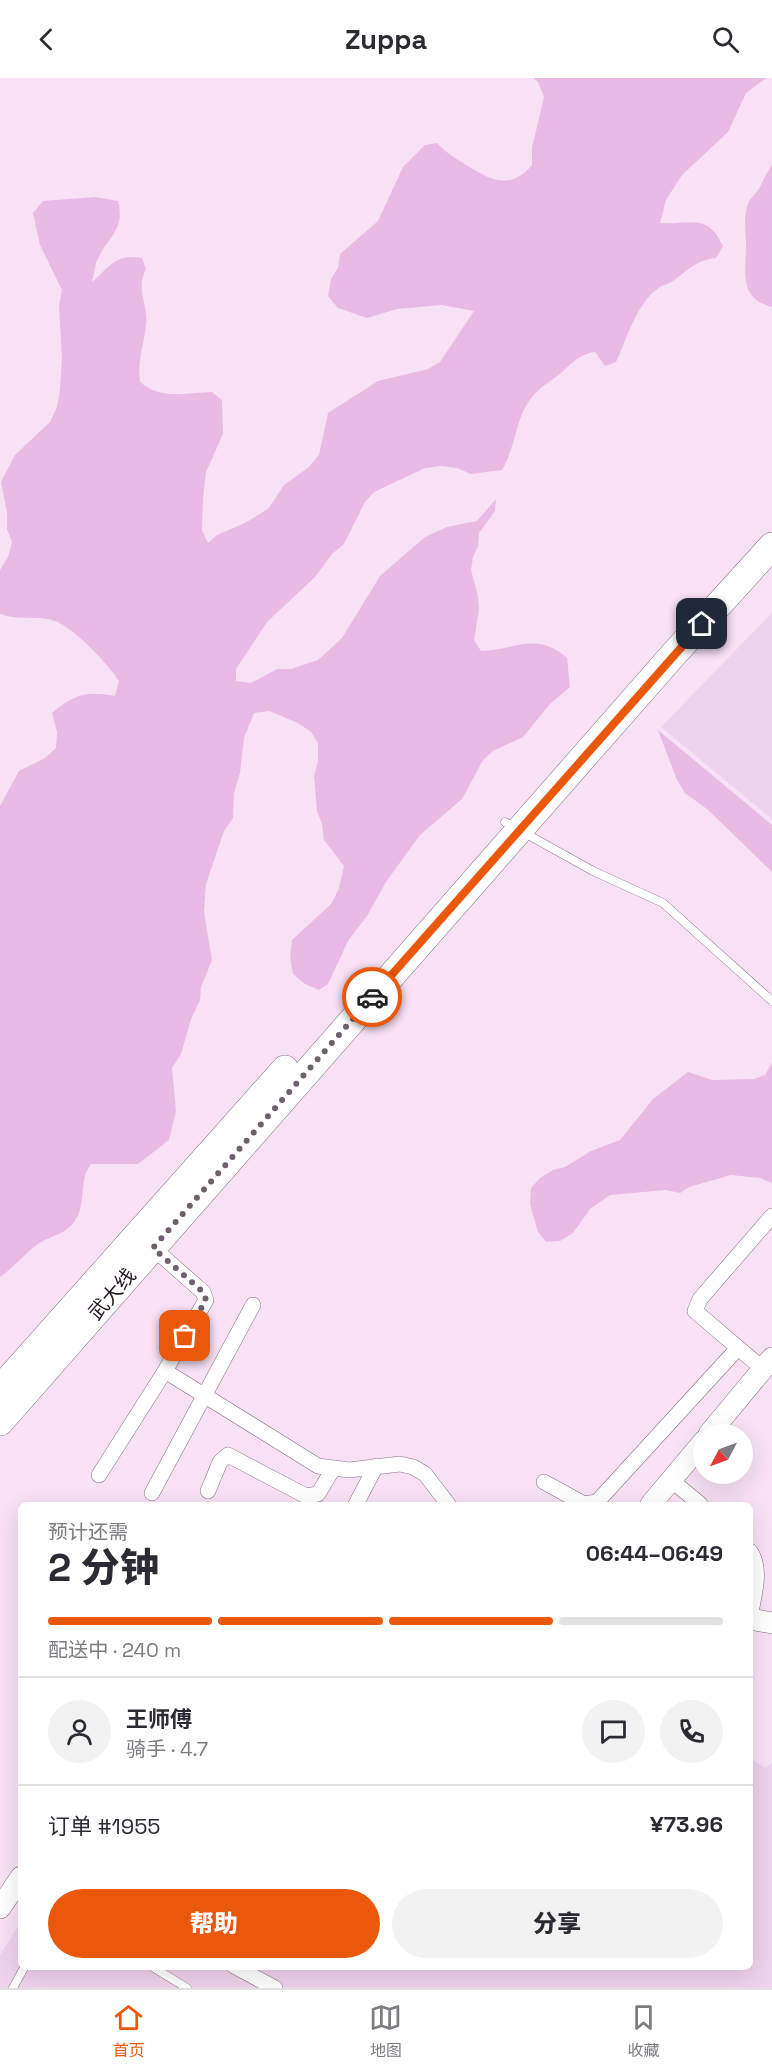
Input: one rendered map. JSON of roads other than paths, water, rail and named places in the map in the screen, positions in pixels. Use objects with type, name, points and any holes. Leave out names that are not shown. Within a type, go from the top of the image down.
[{"type":"highway","name":"武大线","points":[[0,1422],[153,1248],[772,524]]},
{"type":"highway","name":"武大线","points":[[0,1389],[512,826],[772,546]]},
{"type":"street","points":[[717,1424],[767,1364],[738,1348],[695,1311],[700,1299],[772,1216]]},
{"type":"street","points":[[99,1475],[165,1371],[206,1300],[203,1292],[153,1248]]},
{"type":"street","points":[[152,1493],[253,1305]]},
{"type":"street","points":[[597,1502],[738,1348]]},
{"type":"street","points":[[165,1371],[318,1466],[333,1469],[400,1464],[413,1467],[425,1474],[446,1502]]},
{"type":"street","points":[[653,1502],[693,1454]]},
{"type":"street","points":[[208,1491],[220,1462],[228,1455],[306,1496],[318,1494],[333,1469]]},
{"type":"street","points":[[357,1502],[376,1466]]},
{"type":"street","points":[[671,1480],[698,1502]]},
{"type":"street","points":[[544,1482],[580,1502]]},
{"type":"street","points":[[753,1555],[757,1572],[753,1599]]},
{"type":"street","points":[[753,1620],[772,1623]]},
{"type":"street","points":[[0,1908],[18,1881]]},
{"type":"street","points":[[241,1970],[275,1988]]},
{"type":"lane","points":[[512,826],[593,871],[663,903],[772,1001]]},
{"type":"lane","points":[[13,1988],[23,1970]]},
{"type":"lane","points":[[158,1970],[187,1988]]}]
